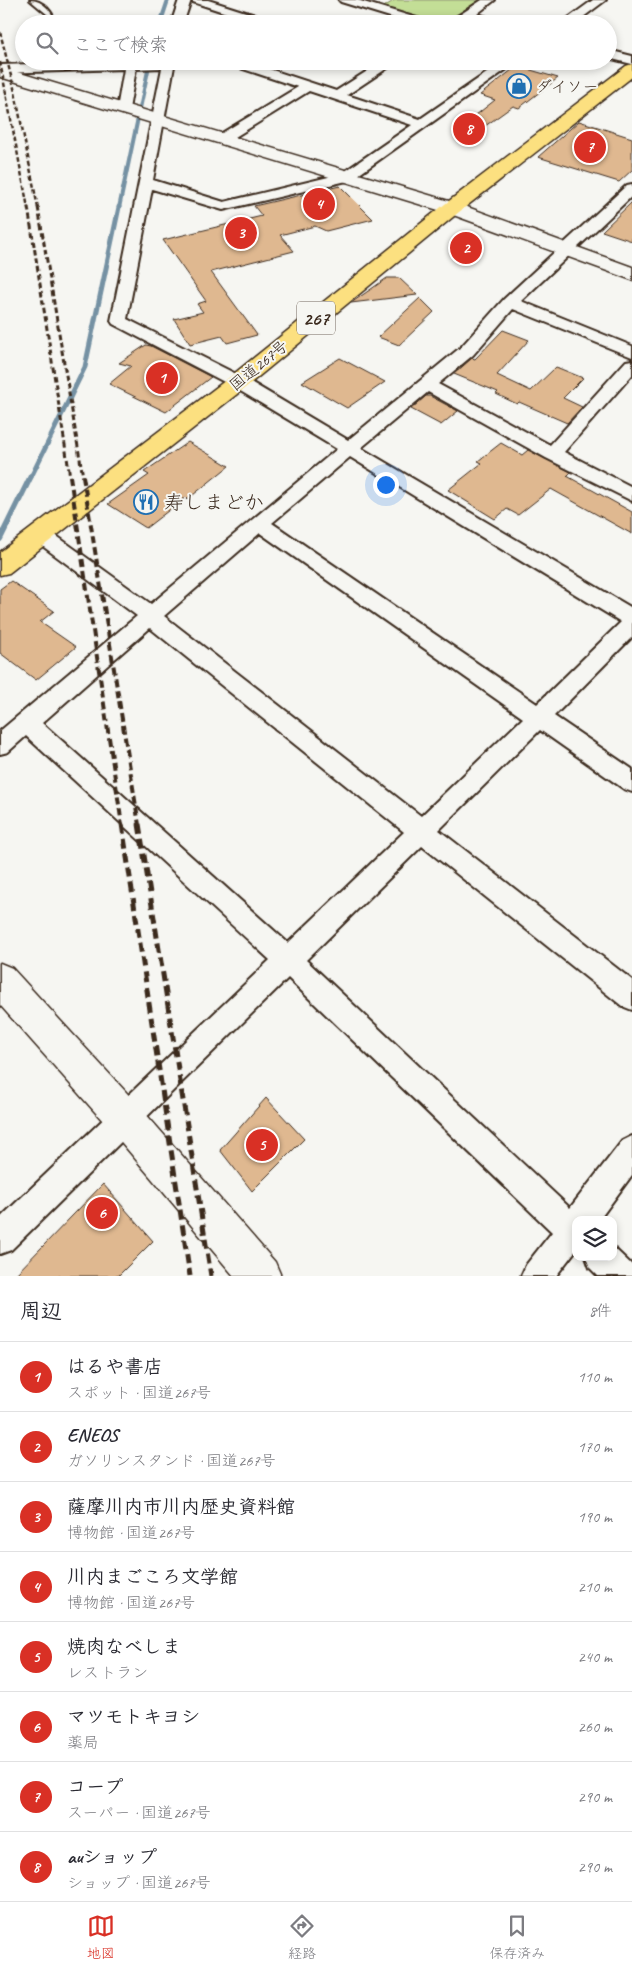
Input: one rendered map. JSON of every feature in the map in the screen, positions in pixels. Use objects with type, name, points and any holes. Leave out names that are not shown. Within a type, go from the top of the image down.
[{"type":"highway","name":"国道267号","points":[[0,566],[238,382],[452,208],[632,70]]},
{"type":"street","points":[[180,15],[184,0]]},
{"type":"street","points":[[197,0],[244,15]]},
{"type":"street","points":[[345,0],[396,15]]},
{"type":"street","points":[[376,9],[390,0]]},
{"type":"street","points":[[468,15],[489,0]]},
{"type":"street","points":[[579,15],[600,0]]},
{"type":"street","points":[[617,56],[632,60]]},
{"type":"street","points":[[0,70],[15,68]]},
{"type":"street","points":[[0,70],[452,208],[632,274]]},
{"type":"street","points":[[128,110],[135,70]]},
{"type":"street","points":[[164,70],[119,321],[238,382],[632,618]]},
{"type":"street","points":[[259,70],[421,124]]},
{"type":"street","points":[[337,96],[378,70]]},
{"type":"street","points":[[145,182],[223,206],[346,177],[499,70]]},
{"type":"street","points":[[222,139],[308,86]]},
{"type":"street","points":[[0,745],[151,617],[259,522],[467,351],[510,302],[565,250],[630,193]]},
{"type":"street","points":[[510,302],[632,352]]},
{"type":"street","points":[[552,454],[632,365]]},
{"type":"street","points":[[428,385],[552,454],[632,495]]},
{"type":"street","points":[[259,522],[632,782]]},
{"type":"street","points":[[40,534],[141,607],[158,624],[632,997]]},
{"type":"street","points":[[0,1239],[539,717],[632,624]]},
{"type":"street","points":[[27,723],[287,959],[572,1223]]},
{"type":"street","points":[[0,980],[124,1117],[261,1276]]},
{"type":"street","points":[[584,1216],[632,1151]]},
{"type":"street","points":[[537,1276],[572,1232]]},
{"type":"street","points":[[605,1261],[621,1276]]},
{"type":"lane","points":[[33,0],[51,15]]},
{"type":"green space","points":[[395,0],[481,0],[455,15],[407,15],[382,8]]},
{"type":"building","name":"ダイソー","points":[[512,70],[531,70],[558,78],[519,108],[513,106],[474,134],[466,123],[495,100],[480,95]]},
{"type":"building","points":[[579,121],[632,138],[632,170],[619,182],[538,157]]},
{"type":"building","points":[[340,186],[373,219],[326,231],[315,226],[280,235],[294,251],[211,272],[257,335],[227,343],[222,336],[190,344],[174,319],[203,312],[197,304],[206,301],[163,240],[262,216],[254,206]]},
{"type":"building","points":[[632,202],[632,241],[602,231]]},
{"type":"building","points":[[387,278],[399,278],[417,295],[351,303]]},
{"type":"building","points":[[420,298],[434,312],[399,345],[378,337]]},
{"type":"building","points":[[503,330],[529,340],[497,375],[531,391],[556,367],[583,378],[563,398],[582,407],[567,423],[519,402],[517,404],[496,394],[498,392],[454,374],[472,358],[475,359]]},
{"type":"building","points":[[146,345],[211,377],[166,412],[109,384],[131,366],[119,363]]},
{"type":"building","points":[[340,358],[385,382],[347,408],[302,382]]},
{"type":"building","points":[[426,396],[430,396],[458,411],[441,425],[411,409]]},
{"type":"building","points":[[188,442],[229,466],[188,499],[186,497],[146,528],[108,504],[149,475],[144,472]]},
{"type":"building","points":[[501,443],[522,455],[528,450],[571,472],[567,476],[632,512],[632,534],[551,489],[518,515],[507,509],[495,519],[448,490],[482,463],[478,461]]},
{"type":"building","points":[[11,581],[54,611],[40,622],[76,647],[36,680],[0,653],[0,589]]},
{"type":"building","points":[[266,1098],[304,1139],[252,1191],[220,1150]]},
{"type":"building","points":[[103,1184],[153,1241],[118,1276],[14,1276]]},
{"type":"waterway","points":[[163,15],[168,0]]},
{"type":"waterway","points":[[119,208],[148,70]]},
{"type":"waterway","points":[[31,477],[85,367],[119,207]]},
{"type":"waterway","points":[[0,539],[31,476]]},
{"type":"railway","points":[[0,32],[15,92],[38,208]]},
{"type":"railway","points":[[0,62],[28,208]]},
{"type":"railway","points":[[28,207],[70,477]]},
{"type":"railway","points":[[38,207],[83,477]]},
{"type":"railway","points":[[70,476],[122,825]]},
{"type":"railway","points":[[83,476],[139,825]]},
{"type":"railway","points":[[122,824],[190,1276]]},
{"type":"railway","points":[[139,824],[211,1276]]},
{"type":"place","name":"ダイソー","points":[[519,86]]},
{"type":"place","name":"auショップ","points":[[469,129]]},
{"type":"place","name":"コープ","points":[[590,147]]},
{"type":"place","name":"川内まごころ文学館","points":[[319,204]]},
{"type":"place","name":"薩摩川内市川内歴史資料館","points":[[241,233]]},
{"type":"place","name":"ENEOS","points":[[466,248]]},
{"type":"place","name":"はるや書店","points":[[162,378]]},
{"type":"place","name":"寿しまどか","points":[[146,502]]},
{"type":"place","name":"焼肉なべしま","points":[[262,1145]]},
{"type":"place","name":"マツモトキヨシ","points":[[102,1213]]}]
